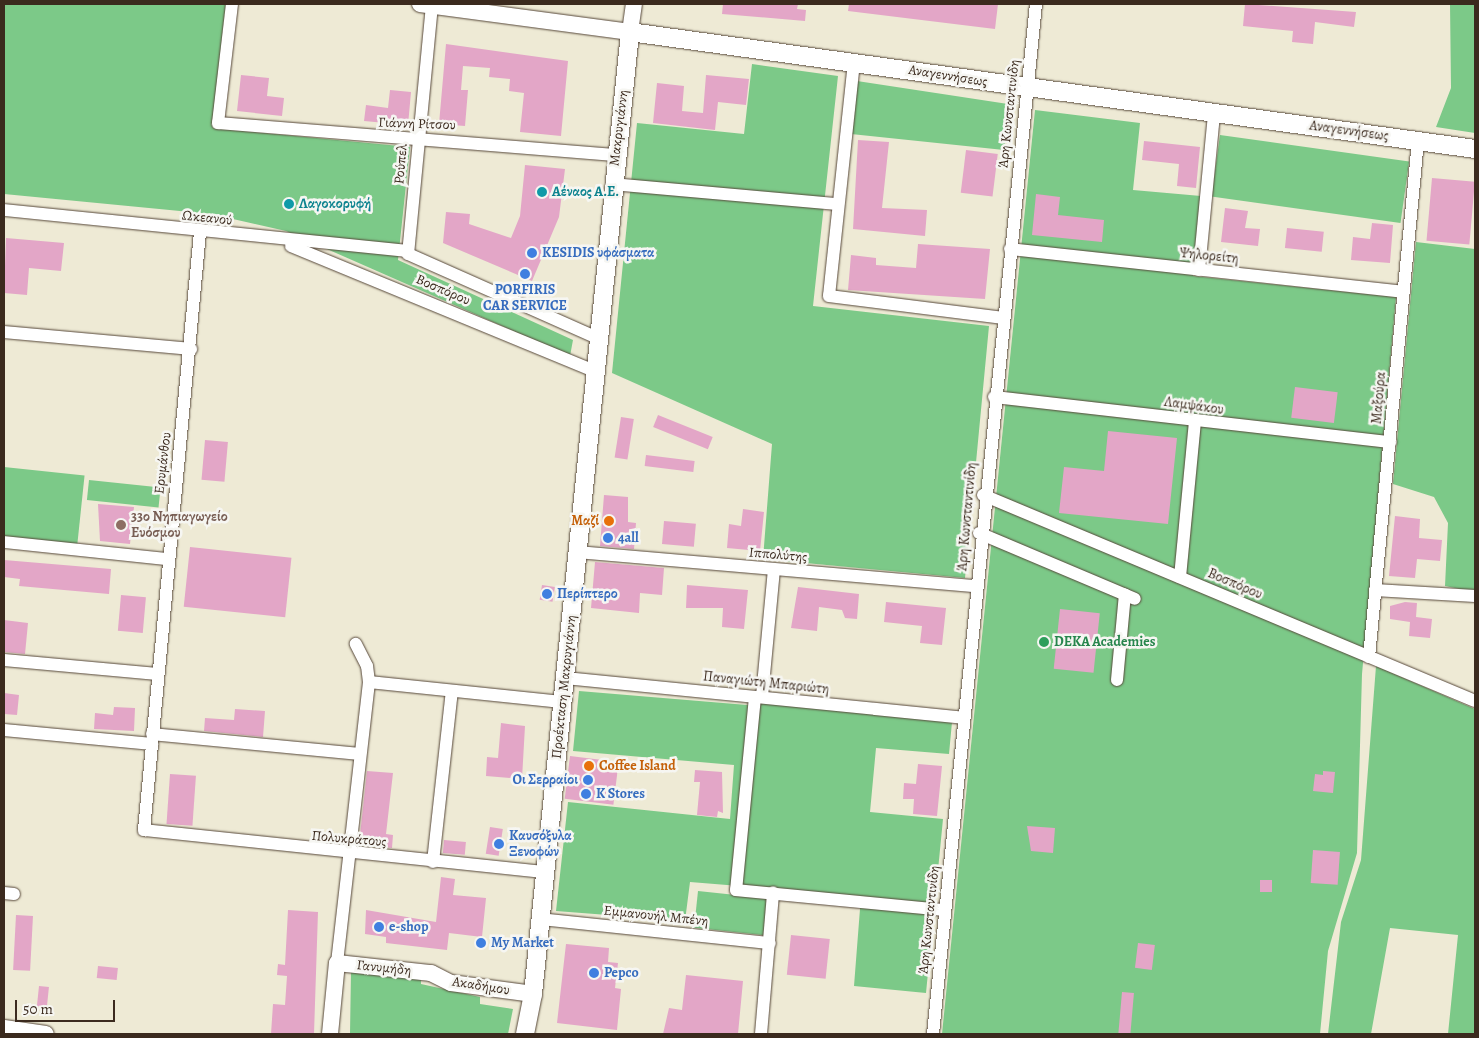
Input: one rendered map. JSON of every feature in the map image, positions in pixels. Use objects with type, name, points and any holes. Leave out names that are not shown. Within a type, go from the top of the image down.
[{"type":"main road","name":"Αναγεννήσεως","points":[[630,32],[1475,149]]},
{"type":"main road","name":"Μακρυγιάννη","points":[[595,371],[612,184],[630,32]]},
{"type":"main road","name":"Προέκταση Μακρυγιάννη","points":[[532,999],[595,371]]},
{"type":"main road","points":[[525,1034],[532,999]]},
{"type":"main road","points":[[532,999],[534,1034]]},
{"type":"street","name":"Γιάννη Ρίτσου","points":[[232,4],[218,123],[615,155]]},
{"type":"street","name":"Μακρυγιάννη","points":[[630,32],[634,4]]},
{"type":"street","name":"Άρη Κωνσταντινίδη","points":[[933,1034],[976,586],[979,534],[1036,4]]},
{"type":"street","name":"Αναγεννήσεως","points":[[426,5],[630,32]]},
{"type":"street","name":"Ρούπελ","points":[[412,256],[426,5]]},
{"type":"street","points":[[854,62],[837,204],[829,296],[1002,318]]},
{"type":"street","points":[[1199,270],[1214,113]]},
{"type":"street","name":"Μαξούρα","points":[[1369,657],[1418,141]]},
{"type":"street","points":[[612,184],[837,204]]},
{"type":"street","name":"Ωκεανού","points":[[4,210],[412,256]]},
{"type":"street","name":"Ερυμάνθου","points":[[149,834],[143,826],[167,558],[191,349],[200,232]]},
{"type":"street","name":"Βοσπόρου","points":[[277,241],[372,276],[595,371]]},
{"type":"street","name":"Ψηλορείτη","points":[[1010,249],[1404,292]]},
{"type":"street","name":"Βοσπόρου","points":[[412,256],[598,338]]},
{"type":"street","points":[[4,332],[191,349]]},
{"type":"street","name":"Λαμψάκου","points":[[994,397],[1390,442]]},
{"type":"street","points":[[1180,577],[1195,421]]},
{"type":"street","name":"Βοσπόρου","points":[[983,495],[1475,701]]},
{"type":"street","points":[[979,534],[1130,597],[1117,680]]},
{"type":"street","points":[[4,542],[167,558]]},
{"type":"street","name":"Ιππολύτης","points":[[577,552],[976,586]]},
{"type":"street","points":[[774,570],[736,890],[944,910]]},
{"type":"street","points":[[1376,590],[1475,596]]},
{"type":"street","points":[[330,1034],[358,754],[369,682],[367,666],[356,644]]},
{"type":"street","points":[[4,660],[157,674]]},
{"type":"street","name":"Παναγιώτη Μπαριώτη","points":[[565,678],[963,718]]},
{"type":"street","points":[[369,682],[562,702]]},
{"type":"street","points":[[433,862],[452,691]]},
{"type":"street","points":[[4,730],[358,754]]},
{"type":"street","name":"Πολυκράτους","points":[[149,834],[546,872]]},
{"type":"street","points":[[761,1034],[773,893]]},
{"type":"street","name":"Εμμανουήλ Μπένη","points":[[540,920],[770,943]]},
{"type":"street","name":"Γανυμήδη","points":[[337,963],[431,973]]},
{"type":"street","name":"Ακαδήμου","points":[[431,973],[451,982],[532,999]]},
{"type":"street","points":[[4,1028],[46,1034]]},
{"type":"green space","points":[[4,4],[226,4],[213,128],[410,147],[398,260],[573,340],[570,356],[286,231],[211,214],[4,194]]},
{"type":"green space","points":[[1450,4],[1475,4],[1475,133],[1436,127],[1451,88]]},
{"type":"green space","points":[[752,64],[838,76],[813,306],[989,326],[965,578],[763,559],[772,444],[612,373],[637,123],[744,134]]},
{"type":"green space","points":[[857,81],[1008,104],[1004,150],[851,134]]},
{"type":"green space","points":[[1035,110],[1140,123],[1133,190],[1201,196],[1193,276],[1396,297],[1362,674],[1357,853],[1328,951],[1320,1034],[942,1034]]},
{"type":"green space","points":[[1220,135],[1409,162],[1401,223],[1211,196]]},
{"type":"green space","points":[[1416,242],[1475,249],[1475,592],[1445,586],[1448,523],[1434,497],[1393,484]]},
{"type":"green space","points":[[4,467],[85,475],[77,545],[4,537]]},
{"type":"green space","points":[[89,480],[161,488],[159,507],[87,500]]},
{"type":"green space","points":[[1376,666],[1475,709],[1475,1034],[1448,1034],[1458,935],[1390,928],[1371,1034],[1328,1034],[1341,922],[1361,860]]},
{"type":"green space","points":[[579,691],[759,706],[760,702],[952,722],[949,754],[876,748],[870,812],[943,819],[926,993],[854,986],[861,896],[690,882],[685,921],[556,911],[568,802],[730,819],[734,765],[573,751]]},
{"type":"green space","points":[[698,891],[771,899],[767,935],[694,928]]},
{"type":"green space","points":[[351,971],[421,978],[421,984],[480,997],[480,1004],[513,1009],[508,1034],[350,1034]]},
{"type":"building","points":[[723,4],[798,4],[797,9],[806,10],[805,21],[722,14]]},
{"type":"building","points":[[849,4],[998,4],[995,29],[848,11]]},
{"type":"building","points":[[1245,4],[1356,12],[1354,27],[1315,22],[1313,44],[1292,42],[1293,31],[1243,26]]},
{"type":"building","points":[[446,44],[568,61],[561,136],[520,132],[524,93],[509,91],[510,79],[489,77],[490,68],[463,66],[461,90],[468,90],[465,126],[439,124]]},
{"type":"building","points":[[241,75],[269,78],[267,96],[284,98],[282,116],[237,111]]},
{"type":"building","points":[[706,75],[749,79],[746,105],[718,102],[715,130],[653,123],[657,83],[684,86],[682,111],[703,113]]},
{"type":"building","points":[[390,90],[411,92],[408,125],[364,121],[366,105],[388,108]]},
{"type":"building","points":[[858,140],[889,142],[882,208],[927,210],[925,236],[853,229]]},
{"type":"building","points":[[1144,141],[1200,147],[1196,188],[1177,186],[1179,164],[1142,160]]},
{"type":"building","points":[[966,150],[998,154],[993,197],[961,193]]},
{"type":"building","points":[[525,165],[565,169],[559,217],[532,281],[443,243],[446,212],[470,214],[469,224],[511,238],[520,216]]},
{"type":"building","points":[[1432,178],[1475,182],[1469,245],[1427,241]]},
{"type":"building","points":[[1036,194],[1060,197],[1058,215],[1104,220],[1102,242],[1032,235]]},
{"type":"building","points":[[1225,208],[1248,211],[1245,228],[1260,229],[1258,246],[1221,242]]},
{"type":"building","points":[[1372,223],[1393,225],[1390,263],[1351,260],[1353,237],[1370,239]]},
{"type":"building","points":[[1287,228],[1324,232],[1322,252],[1285,248]]},
{"type":"building","points":[[6,238],[64,243],[61,271],[29,268],[27,295],[4,293]]},
{"type":"building","points":[[918,244],[990,249],[985,299],[848,290],[851,255],[876,258],[876,265],[916,268]]},
{"type":"building","points":[[1295,387],[1338,392],[1334,423],[1291,418]]},
{"type":"building","points":[[658,415],[713,437],[708,449],[653,427]]},
{"type":"building","points":[[621,417],[634,419],[627,460],[615,457]]},
{"type":"building","points":[[1108,431],[1177,438],[1168,524],[1059,513],[1064,467],[1104,471]]},
{"type":"building","points":[[205,440],[228,442],[224,482],[202,480]]},
{"type":"building","points":[[646,455],[695,461],[693,472],[645,466]]},
{"type":"building","points":[[604,495],[628,497],[628,522],[636,523],[634,549],[600,546]]},
{"type":"building","points":[[98,504],[134,507],[130,544],[100,541]]},
{"type":"building","points":[[743,509],[764,512],[760,551],[727,548],[729,524],[741,526]]},
{"type":"building","points":[[1395,516],[1420,519],[1419,538],[1442,540],[1440,561],[1417,559],[1415,578],[1389,576]]},
{"type":"building","points":[[664,521],[696,524],[694,547],[662,544]]},
{"type":"building","points":[[190,547],[291,558],[285,617],[184,607]]},
{"type":"building","points":[[4,560],[111,569],[109,594],[19,586],[20,579],[4,577]]},
{"type":"building","points":[[595,562],[664,568],[662,595],[640,593],[639,613],[591,608]]},
{"type":"building","name":"Περίπτερο","points":[[542,585],[555,587],[552,602],[540,600]]},
{"type":"building","points":[[687,585],[748,590],[744,629],[722,627],[723,608],[686,608]]},
{"type":"building","points":[[798,587],[859,594],[857,619],[845,618],[842,610],[819,607],[817,631],[791,628]]},
{"type":"building","points":[[121,595],[146,597],[143,633],[118,631]]},
{"type":"building","points":[[886,602],[946,608],[942,645],[920,643],[922,626],[884,622]]},
{"type":"building","points":[[1405,602],[1417,603],[1416,617],[1432,619],[1430,638],[1409,636],[1410,622],[1390,619],[1390,606]]},
{"type":"building","points":[[1060,609],[1100,613],[1094,673],[1054,669]]},
{"type":"building","points":[[4,620],[28,623],[25,654],[4,652]]},
{"type":"building","points":[[4,693],[19,695],[17,715],[4,714]]},
{"type":"building","points":[[114,707],[135,708],[134,731],[94,729],[95,713],[113,715]]},
{"type":"building","points":[[235,709],[265,711],[263,737],[204,731],[205,718],[234,720]]},
{"type":"building","points":[[501,723],[525,726],[522,779],[486,776],[487,757],[498,758]]},
{"type":"building","points":[[570,756],[619,762],[613,805],[565,799]]},
{"type":"building","points":[[918,764],[942,766],[937,816],[913,814],[914,799],[903,799],[904,783],[916,784]]},
{"type":"building","points":[[695,770],[722,772],[723,813],[718,811],[717,817],[697,815],[700,782],[694,782]]},
{"type":"building","points":[[367,771],[393,773],[386,834],[393,835],[392,848],[359,844]]},
{"type":"building","points":[[1323,771],[1335,772],[1333,793],[1313,791],[1315,774],[1323,775]]},
{"type":"building","points":[[170,774],[196,776],[192,826],[167,824]]},
{"type":"building","points":[[1027,826],[1055,828],[1053,853],[1031,851]]},
{"type":"building","points":[[490,827],[503,829],[499,856],[486,854]]},
{"type":"building","points":[[444,840],[466,842],[465,855],[443,853]]},
{"type":"building","points":[[1313,850],[1340,852],[1338,885],[1311,883]]},
{"type":"building","points":[[441,877],[455,879],[453,895],[486,898],[482,937],[449,933],[447,950],[386,943],[386,937],[365,934],[366,910],[436,922]]},
{"type":"building","points":[[1260,880],[1272,880],[1272,892],[1260,892]]},
{"type":"building","points":[[288,910],[318,912],[314,1034],[271,1034],[273,1004],[285,1005],[287,976],[277,975],[278,964],[285,965]]},
{"type":"building","points":[[16,915],[33,916],[30,971],[13,970]]},
{"type":"building","points":[[791,935],[830,939],[826,979],[787,975]]},
{"type":"building","points":[[1138,943],[1155,945],[1152,970],[1135,968]]},
{"type":"building","points":[[566,944],[609,948],[608,962],[618,963],[615,988],[621,989],[617,1030],[557,1023]]},
{"type":"building","points":[[98,966],[118,968],[117,980],[97,978]]},
{"type":"building","points":[[686,975],[743,981],[738,1034],[663,1034],[669,1008],[682,1010]]},
{"type":"building","points":[[39,986],[49,987],[47,1007],[37,1006]]},
{"type":"building","points":[[1122,992],[1134,993],[1130,1034],[1118,1034]]},
{"type":"place","name":"Αέναος Α.Ε.","points":[[542,192]]},
{"type":"place","name":"Λαγοκορυφή","points":[[289,204]]},
{"type":"place","name":"KESIDIS υφάσματα","points":[[532,253]]},
{"type":"place","name":"PORFIRIS CAR SERVICE","points":[[525,274]]},
{"type":"place","name":"Μαζί","points":[[609,521]]},
{"type":"place","name":"33ο Νηπιαγωγείο Ευόσμου","points":[[121,525]]},
{"type":"place","name":"4all","points":[[608,538]]},
{"type":"place","name":"Περίπτερο","points":[[547,594]]},
{"type":"place","name":"DEKA Academies","points":[[1044,642]]},
{"type":"place","name":"Coffee Island","points":[[589,766]]},
{"type":"place","name":"Οι Σερραίοι","points":[[588,780]]},
{"type":"place","name":"K Stores","points":[[586,794]]},
{"type":"place","name":"Καυσόξυλα Ξενοφών","points":[[499,844]]},
{"type":"place","name":"e-shop","points":[[379,927]]},
{"type":"place","name":"Μy Μarket","points":[[481,943]]},
{"type":"place","name":"Pepco","points":[[594,973]]}]
